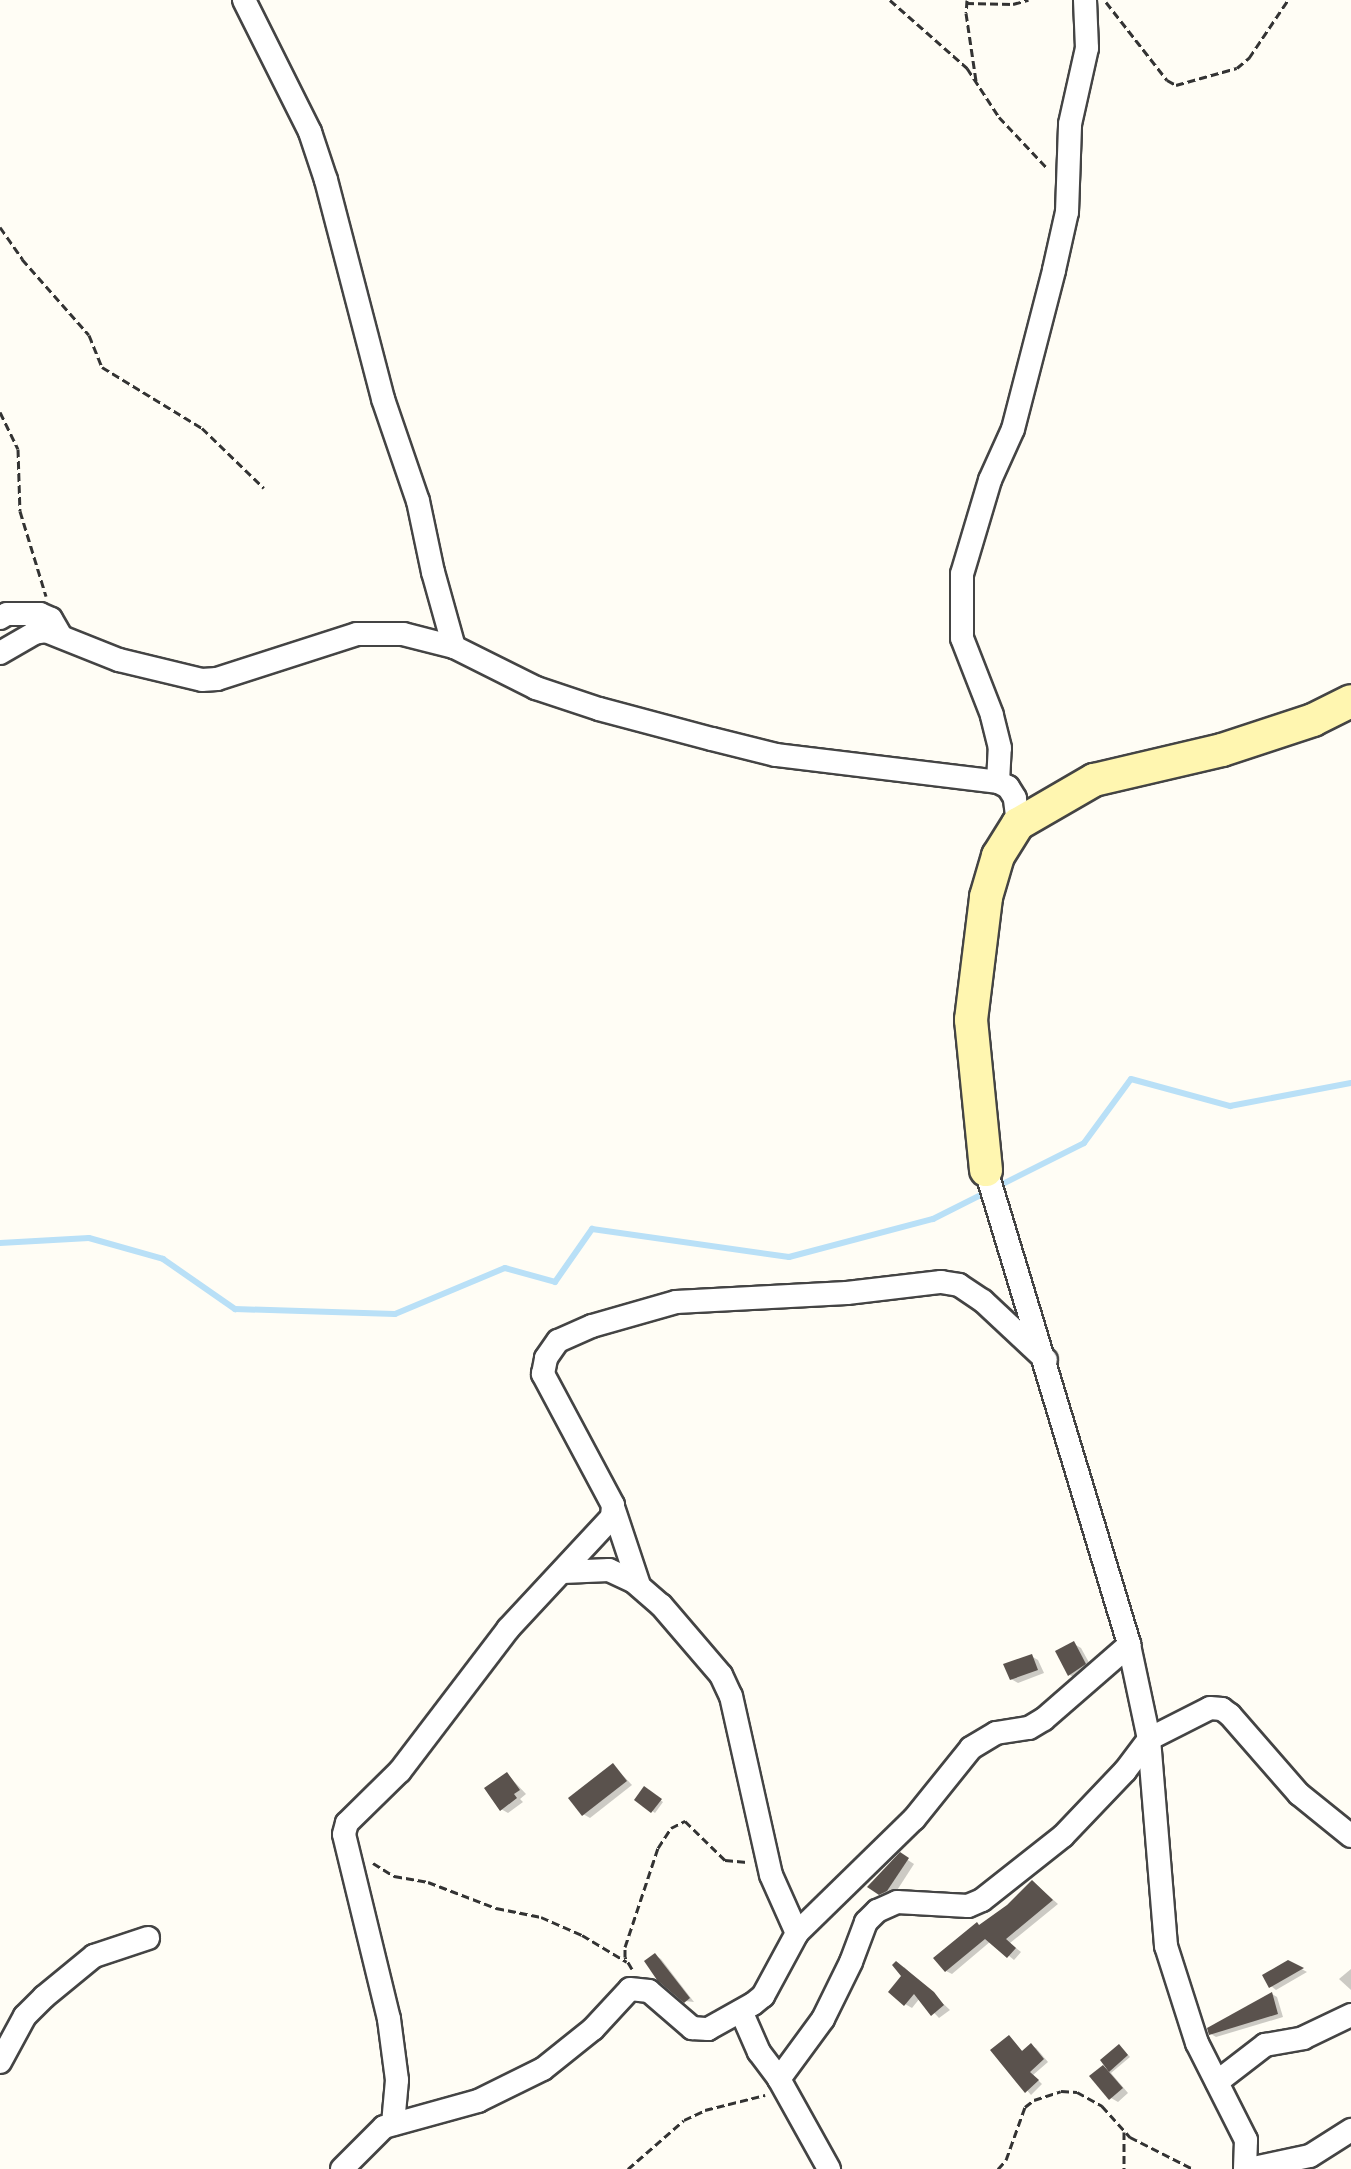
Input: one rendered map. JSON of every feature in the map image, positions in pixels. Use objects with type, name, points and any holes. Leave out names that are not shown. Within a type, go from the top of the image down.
[{"type":"street","points":[[244,0],[310,132],[326,180],[383,399],[418,501],[433,572],[454,647]]},
{"type":"street","points":[[998,782],[1000,748],[992,715],[962,638],[962,574],[990,480],[1013,429],[1054,270],[1068,187],[1067,144],[1087,48],[1085,0]]},
{"type":"street","points":[[0,618],[7,614],[32,613],[119,660],[202,680],[217,679],[357,634],[403,634],[454,647],[536,688],[599,709],[776,755],[998,782],[1008,787],[1015,798],[1018,824]]},
{"type":"street","points":[[0,653],[34,633],[56,627]]},
{"type":"street","points":[[1351,701],[1313,720],[1222,750],[1094,780],[1018,824],[998,856],[986,897],[971,1020],[986,1170],[1046,1360],[1129,1645],[1149,1739],[1166,1946],[1183,2006],[1246,2140],[1247,2169],[1310,2156],[1351,2130]]},
{"type":"street","points":[[639,1585],[614,1510],[543,1374],[546,1358],[558,1341],[592,1326],[676,1302],[847,1293],[941,1282],[959,1285],[983,1301],[1046,1360]]},
{"type":"street","points":[[393,2124],[397,2080],[389,2019],[345,1847],[347,1823],[400,1771],[508,1629],[602,1531],[614,1510]]},
{"type":"street","points":[[563,1572],[609,1570],[639,1585],[721,1675],[731,1696],[770,1872],[797,1933]]},
{"type":"street","points":[[342,2169],[384,2127],[478,2101],[543,2069],[593,2029],[630,1989],[649,1991],[692,2028],[708,2029],[741,2011],[763,1996],[797,1933],[914,1819],[971,1748],[996,1733],[1029,1728],[1044,1719],[1129,1645]]},
{"type":"street","points":[[780,2084],[823,2019],[851,1962],[866,1922],[877,1911],[897,1902],[968,1906],[982,1900],[1063,1836],[1125,1771],[1149,1739],[1210,1708],[1222,1709],[1260,1745],[1299,1794],[1351,1836]]},
{"type":"street","points":[[0,2062],[25,2016],[44,1997],[94,1956],[148,1938]]},
{"type":"street","points":[[741,2011],[759,2052],[829,2169]]},
{"type":"street","points":[[1217,2082],[1265,2045],[1303,2038],[1351,2015]]},
{"type":"path","points":[[890,0],[959,60],[1009,130],[1068,187]]},
{"type":"path","points":[[976,81],[967,2],[1013,4],[1028,0]]},
{"type":"path","points":[[1102,0],[1118,13],[1167,80],[1176,85],[1237,68],[1249,58],[1288,0]]},
{"type":"path","points":[[0,227],[22,259],[89,335],[102,367],[202,428],[264,488]]},
{"type":"path","points":[[0,412],[18,449],[20,511],[56,627]]},
{"type":"path","points":[[627,1962],[625,1947],[652,1863],[658,1848],[678,1822],[690,1823],[725,1860],[754,1864],[770,1872]]},
{"type":"path","points":[[345,1847],[394,1876],[428,1882],[496,1908],[541,1917],[582,1935],[627,1962],[649,1991]]},
{"type":"path","points":[[628,2169],[684,2120],[780,2084]]},
{"type":"path","points":[[998,2169],[1006,2160],[1025,2107],[1046,2094],[1061,2091],[1085,2095],[1102,2106],[1124,2132],[1193,2169]]},
{"type":"path","points":[[1124,2132],[1124,2169]]},
{"type":"building","points":[[1074,1641],[1086,1664],[1068,1676],[1055,1651]]},
{"type":"building","points":[[1032,1654],[1038,1670],[1010,1680],[1003,1664]]},
{"type":"building","points":[[613,1763],[627,1781],[582,1816],[568,1798]]},
{"type":"building","points":[[507,1772],[520,1790],[514,1794],[517,1798],[500,1811],[484,1788]]},
{"type":"building","points":[[644,1786],[662,1799],[651,1813],[634,1800]]},
{"type":"building","points":[[900,1852],[909,1858],[887,1891],[879,1895],[867,1887]]},
{"type":"building","points":[[1032,1880],[1053,1900],[1006,1939],[1016,1948],[1007,1958],[985,1939],[945,1972],[933,1958],[977,1922],[979,1925],[1007,1905]]},
{"type":"building","points":[[655,1953],[690,1998],[684,2003],[657,1980],[644,1961]]},
{"type":"building","points":[[1288,1960],[1304,1968],[1269,1988],[1262,1975]]},
{"type":"building","points":[[896,1961],[934,1992],[944,2005],[931,2016],[914,1994],[904,2006],[888,1992],[901,1976],[892,1965]]},
{"type":"building","points":[[1272,1992],[1278,2014],[1209,2035],[1207,2028]]},
{"type":"building","points":[[1009,2035],[1022,2051],[1031,2043],[1044,2059],[1030,2072],[1039,2080],[1025,2093],[990,2050]]},
{"type":"building","points":[[1119,2044],[1128,2055],[1109,2072],[1100,2060]]},
{"type":"building","points":[[1103,2065],[1123,2088],[1109,2100],[1089,2076]]},
{"type":"waterway","points":[[0,1243],[89,1238],[163,1259],[235,1309],[395,1314],[505,1268],[555,1282],[592,1229],[789,1257],[933,1219],[1084,1143],[1131,1079],[1230,1106],[1351,1083]]}]
